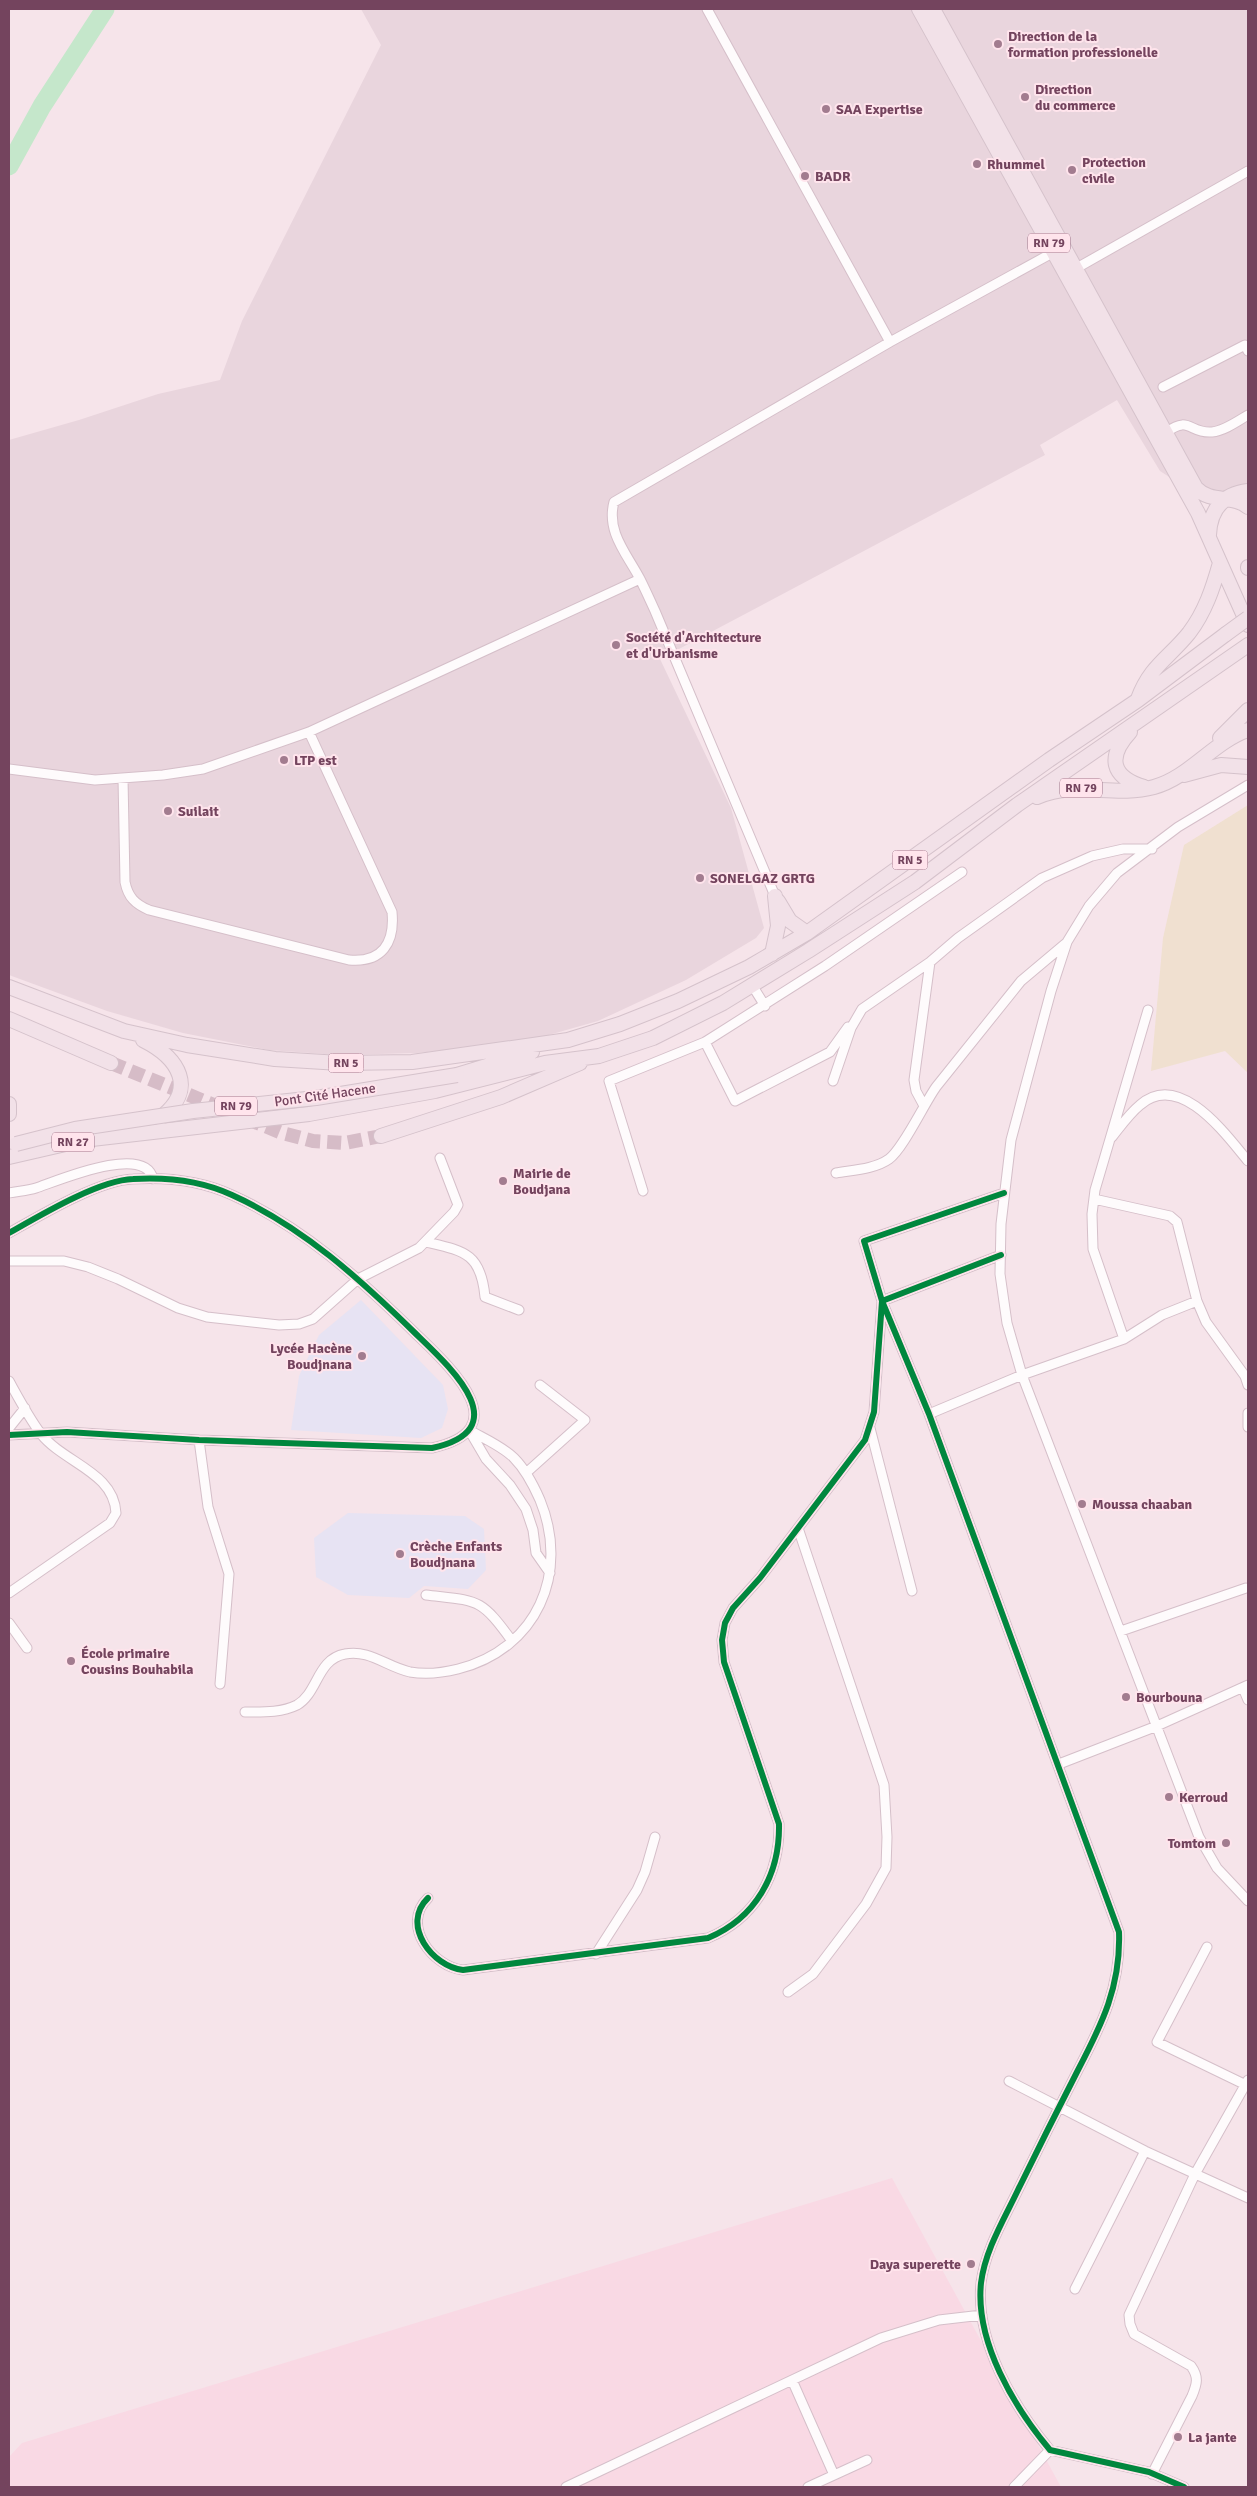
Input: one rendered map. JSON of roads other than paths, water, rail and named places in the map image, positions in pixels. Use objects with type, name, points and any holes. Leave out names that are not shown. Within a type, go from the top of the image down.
[{"type":"highway","name":"RN 79","points":[[919,9],[1198,514],[1248,625]]},
{"type":"highway","name":"RN 79","points":[[933,9],[1075,269],[1167,432],[1196,488],[1210,497],[1242,502],[1248,507]]},
{"type":"highway","points":[[1209,536],[1213,512],[1224,499],[1248,491]]},
{"type":"highway","points":[[1138,700],[1155,666],[1178,645],[1198,618],[1212,588],[1220,563]]},
{"type":"highway","name":"RN 5","points":[[9,988],[124,1031],[188,1045],[275,1059],[340,1063],[412,1062],[568,1040],[620,1024],[678,1002],[772,954],[807,933],[1049,760],[1138,700],[1248,618]]},
{"type":"highway","name":"RN 5","points":[[381,1136],[501,1097],[599,1056],[653,1038],[752,985],[915,882],[1017,805],[1243,648]]},
{"type":"highway","points":[[1213,750],[1219,739],[1248,710]]},
{"type":"highway","points":[[1143,717],[1118,747],[1115,762],[1121,776],[1127,781],[1147,788]]},
{"type":"highway","points":[[1213,750],[1234,735],[1248,730]]},
{"type":"highway","name":"RN 79","points":[[1017,805],[1046,794],[1070,788],[1122,791],[1147,788],[1178,776],[1213,750]]},
{"type":"highway","points":[[1178,776],[1221,765],[1248,767]]},
{"type":"highway","points":[[775,896],[790,921],[807,933]]},
{"type":"highway","points":[[772,954],[778,926],[775,896]]},
{"type":"highway","points":[[9,1019],[111,1063]]},
{"type":"highway","points":[[124,1031],[164,1052],[175,1067],[180,1081],[179,1098],[173,1108],[140,1134]]},
{"type":"highway","name":"RN 79","points":[[456,1080],[568,1040]]},
{"type":"highway","name":"RN 79","points":[[456,1080],[545,1063],[599,1056]]},
{"type":"highway","name":"Pont Cité Hacene","points":[[140,1134],[309,1114],[435,1091],[456,1080]]},
{"type":"highway","name":"Pont Cité Hacene","points":[[12,1145],[75,1128],[193,1111],[456,1080]]},
{"type":"highway","points":[[9,1104],[9,1114]]},
{"type":"highway","name":"RN 27","points":[[9,1157],[83,1140],[140,1134]]},
{"type":"street","points":[[707,9],[890,342]]},
{"type":"street","points":[[1075,269],[1248,171]]},
{"type":"street","points":[[775,896],[640,579],[617,540],[611,524],[614,502],[890,342],[1054,252]]},
{"type":"street","points":[[1163,387],[1247,346]]},
{"type":"street","points":[[1167,432],[1176,426],[1184,424],[1207,432],[1217,431],[1248,415]]},
{"type":"street","points":[[9,769],[66,778],[124,778],[203,769],[309,732],[640,579]]},
{"type":"street","points":[[124,778],[125,882],[127,891],[139,905],[187,920],[362,962],[383,952],[390,939],[393,927],[392,912],[309,732]]},
{"type":"street","points":[[1248,785],[1178,827],[1152,849],[1117,873],[1089,906],[1067,942],[1051,991],[1011,1140],[1004,1193],[1000,1274],[1007,1323],[1022,1375],[1199,1837],[1218,1868],[1248,1901]]},
{"type":"street","points":[[705,1042],[736,1101],[830,1052],[862,1009],[930,962],[958,938],[1042,878],[1092,856],[1123,850],[1152,849]]},
{"type":"street","points":[[643,1191],[608,1081],[705,1042],[765,1006],[962,872]]},
{"type":"street","points":[[836,1173],[878,1165],[890,1159],[900,1146],[923,1104],[1021,981],[1067,942]]},
{"type":"street","points":[[923,1104],[916,1091],[914,1080],[930,962]]},
{"type":"street","points":[[752,985],[765,1006]]},
{"type":"street","points":[[1124,1339],[1092,1249],[1094,1199],[1109,1140],[1148,1010]]},
{"type":"street","points":[[833,1081],[856,1016]]},
{"type":"street","points":[[1109,1140],[1141,1104],[1157,1096],[1173,1096],[1190,1102],[1211,1117],[1248,1161]]},
{"type":"street","points":[[9,1261],[64,1261],[118,1279],[178,1308],[207,1316],[280,1325],[299,1324],[313,1319],[358,1279],[407,1256],[426,1242],[454,1212],[458,1205],[440,1158]]},
{"type":"street","points":[[9,1193],[34,1189],[70,1174],[107,1165],[132,1164],[145,1167],[151,1172],[153,1179]]},
{"type":"street","points":[[9,1233],[56,1207],[113,1183],[131,1179],[153,1179],[209,1185],[268,1212],[294,1229],[358,1279],[446,1363],[463,1382],[473,1408],[472,1424],[466,1435],[450,1444],[432,1448],[199,1440],[67,1432],[9,1435]]},
{"type":"street","points":[[1004,1193],[864,1241],[882,1301],[929,1414],[1120,1932],[1119,1970],[1101,2026],[992,2242],[981,2282],[982,2315],[1002,2379],[1024,2415],[1050,2450],[1152,2474],[1164,2484],[1184,2487]]},
{"type":"street","points":[[1094,1199],[1170,1216],[1177,1222],[1197,1301],[1206,1322],[1245,1376],[1248,1385]]},
{"type":"street","points":[[426,1242],[467,1253],[484,1277],[485,1296],[519,1310]]},
{"type":"street","points":[[882,1301],[1001,1255]]},
{"type":"street","points":[[428,1898],[420,1911],[419,1931],[433,1956],[451,1969],[463,1970],[708,1938],[723,1932],[758,1900],[768,1883],[779,1842],[779,1824],[724,1662],[722,1640],[725,1623],[733,1608],[856,1453],[870,1428],[874,1412],[877,1338],[882,1318],[882,1301]]},
{"type":"street","points":[[929,1414],[1022,1375],[1124,1339],[1162,1315],[1197,1301]]},
{"type":"street","points":[[9,1381],[41,1434],[103,1482],[111,1492],[116,1513],[110,1523],[9,1593]]},
{"type":"street","points":[[526,1473],[585,1420],[540,1385]]},
{"type":"street","points":[[9,1428],[25,1408]]},
{"type":"street","points":[[1248,1413],[1248,1427]]},
{"type":"street","points":[[870,1428],[912,1591]]},
{"type":"street","points":[[245,1712],[276,1712],[297,1705],[306,1697],[317,1676],[328,1662],[343,1654],[359,1653],[409,1672],[436,1674],[489,1658],[512,1641],[532,1620],[548,1589],[552,1560],[549,1521],[531,1480],[513,1457],[469,1430]]},
{"type":"street","points":[[469,1430],[486,1459],[510,1485],[526,1509],[533,1530],[536,1553],[550,1573]]},
{"type":"street","points":[[199,1440],[208,1507],[229,1574],[220,1684]]},
{"type":"street","points":[[788,1992],[813,1974],[866,1904],[886,1868],[888,1837],[884,1785],[798,1528]]},
{"type":"street","points":[[1121,1631],[1246,1588]]},
{"type":"street","points":[[426,1595],[472,1600],[492,1614],[512,1641]]},
{"type":"street","points":[[9,1623],[27,1648]]},
{"type":"street","points":[[1058,1764],[1157,1726],[1245,1686],[1248,1700]]},
{"type":"street","points":[[596,1954],[637,1890],[645,1872],[655,1837]]},
{"type":"street","points":[[1152,2474],[1192,2396],[1197,2374],[1191,2366],[1134,2334],[1129,2315],[1195,2174],[1247,2083],[1157,2042],[1206,1947]]},
{"type":"street","points":[[1009,2081],[1145,2151],[1248,2198]]},
{"type":"street","points":[[1076,2289],[1145,2151]]},
{"type":"street","points":[[566,2487],[881,2338],[910,2327],[939,2320],[982,2315]]},
{"type":"street","points":[[792,2380],[834,2475]]},
{"type":"street","points":[[1014,2487],[1050,2450]]},
{"type":"street","points":[[808,2487],[867,2460]]},
{"type":"waterway","points":[[9,166],[42,106],[105,9]]},
{"type":"tunnel","points":[[111,1063],[282,1133],[313,1141],[345,1143],[381,1136]]},
{"type":"place","name":"Direction de la formation professionelle","points":[[998,44]]},
{"type":"place","name":"Direction du commerce","points":[[1025,97]]},
{"type":"place","name":"SAA Expertise","points":[[826,109]]},
{"type":"place","name":"Rhummel","points":[[977,164]]},
{"type":"place","name":"Protection civile","points":[[1072,170]]},
{"type":"place","name":"BADR","points":[[805,176]]},
{"type":"place","name":"Société d'Architecture et d'Urbanisme","points":[[616,645]]},
{"type":"place","name":"LTP est","points":[[284,760]]},
{"type":"place","name":"Suilait","points":[[168,811]]},
{"type":"place","name":"SONELGAZ GRTG","points":[[700,878]]},
{"type":"place","name":"Mairie de Boudjana","points":[[503,1181]]},
{"type":"place","name":"Lycée Hacène Boudjnana","points":[[362,1356]]},
{"type":"place","name":"Moussa chaaban","points":[[1082,1504]]},
{"type":"place","name":"Crèche Enfants Boudjnana","points":[[400,1554]]},
{"type":"place","name":"École primaire Cousins Bouhabila","points":[[71,1661]]},
{"type":"place","name":"Bourbouna","points":[[1126,1697]]},
{"type":"place","name":"Kerroud","points":[[1169,1797]]},
{"type":"place","name":"Tomtom","points":[[1226,1843]]},
{"type":"place","name":"Daya superette","points":[[971,2264]]},
{"type":"place","name":"La jante","points":[[1178,2437]]}]
